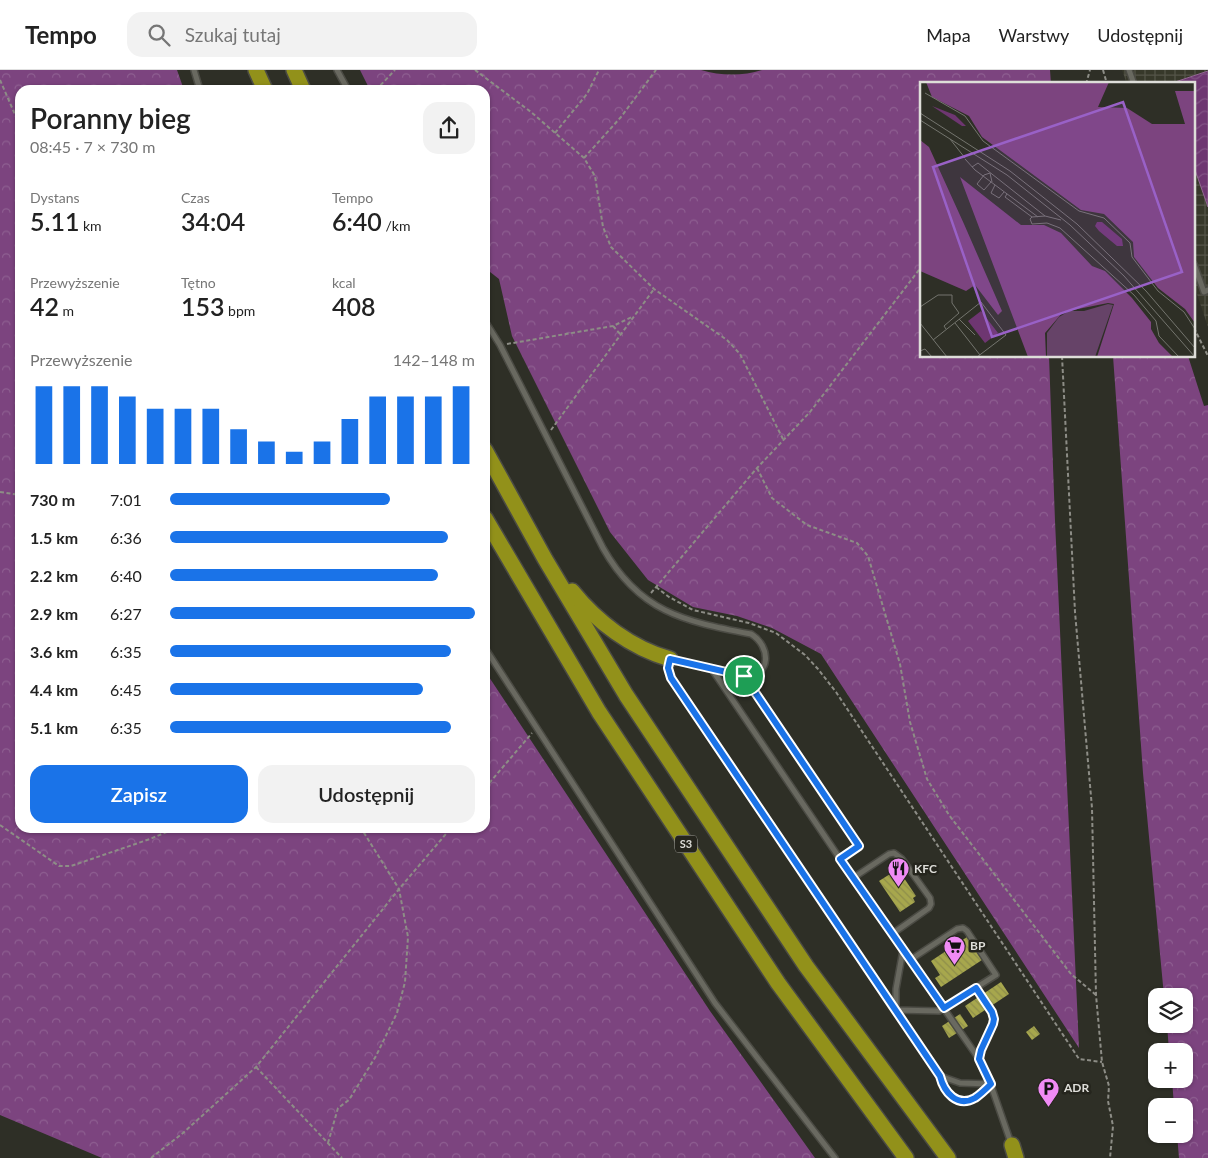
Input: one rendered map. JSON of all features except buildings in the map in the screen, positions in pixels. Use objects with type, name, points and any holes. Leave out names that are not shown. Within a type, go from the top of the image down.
[{"type":"highway","points":[[256,70],[263,85]]},
{"type":"highway","points":[[294,70],[302,85]]},
{"type":"highway","name":"S3","points":[[490,459],[545,558],[626,695],[806,966],[948,1158]]},
{"type":"highway","name":"S3","points":[[490,527],[599,712],[778,982],[906,1158]]},
{"type":"highway","points":[[545,558],[576,596],[608,626],[635,645],[670,659]]},
{"type":"lane","points":[[194,70],[198,85]]},
{"type":"lane","points":[[336,70],[345,85]]},
{"type":"lane","points":[[1129,70],[1133,82]]},
{"type":"lane","points":[[1196,270],[1204,292],[1208,290]]},
{"type":"lane","points":[[490,329],[610,560],[627,582],[657,606],[684,619],[750,634],[761,642],[766,652],[762,670],[759,674],[744,676],[670,659],[668,668],[671,678],[940,1076],[945,1090],[949,1095],[962,1101],[974,1098],[991,1084]]},
{"type":"lane","points":[[490,656],[715,1003],[835,1158]]},
{"type":"lane","points":[[711,668],[853,878],[979,1059],[991,1084],[1014,1152]]},
{"type":"lane","points":[[744,676],[859,846],[840,859]]},
{"type":"lane","points":[[853,878],[889,854],[894,853],[902,859],[930,898],[931,904],[929,908],[892,934]]},
{"type":"lane","points":[[896,1010],[934,1012],[944,1008],[996,975],[967,931],[962,928],[957,929],[910,960]]},
{"type":"lane","points":[[896,1010],[896,988],[903,950]]},
{"type":"lane","points":[[976,988],[992,1012],[994,1019],[979,1059]]},
{"type":"lane","points":[[940,1076],[960,1083],[991,1084]]},
{"type":"path","points":[[381,85],[395,70]]},
{"type":"path","points":[[475,70],[531,112],[584,158],[594,176],[603,227],[611,247],[654,289],[727,340],[740,354],[783,439]]},
{"type":"path","points":[[555,133],[587,94],[599,70]]},
{"type":"path","points":[[584,158],[621,118],[656,70]]},
{"type":"path","points":[[0,80],[15,114]]},
{"type":"path","points":[[920,269],[810,412],[757,468],[656,587],[693,610],[749,623],[776,633],[805,655],[836,692],[1079,1059],[1102,1062]]},
{"type":"path","points":[[547,437],[654,289]]},
{"type":"path","points":[[500,345],[613,326],[633,317]]},
{"type":"path","points":[[613,326],[621,335]]},
{"type":"path","points":[[1196,332],[1208,356]]},
{"type":"path","points":[[1062,358],[1075,612],[1092,808],[1096,995],[1102,1062],[1108,1086],[1108,1101],[1113,1126],[1110,1158]]},
{"type":"path","points":[[757,468],[772,498],[807,525],[857,543],[868,556],[900,664],[910,722],[927,779],[949,815],[1071,974],[1096,995]]},
{"type":"path","points":[[0,492],[15,494]]},
{"type":"path","points":[[490,782],[536,727]]},
{"type":"path","points":[[0,825],[59,866],[71,866],[164,833]]},
{"type":"path","points":[[328,1144],[338,1108],[349,1100],[376,1056],[397,1013],[405,982],[408,937],[399,889],[364,833]]},
{"type":"path","points":[[152,1158],[183,1133],[256,1067],[399,889],[447,833]]},
{"type":"path","points":[[256,1067],[342,1158]]},
{"type":"shaded area","points":[[1122,70],[1208,70],[1208,327],[1196,291],[1196,82],[1126,82]]},
{"type":"green space","points":[[0,70],[177,70],[182,85],[15,85],[15,833],[490,833],[490,679],[710,1011],[815,1158],[102,1158],[0,1115]]},
{"type":"green space","points":[[360,70],[701,70],[732,74],[762,70],[1050,70],[1051,82],[920,82],[920,358],[1049,358],[1079,1048],[821,654],[772,628],[737,616],[693,607],[648,580],[610,532],[512,336],[499,279],[490,272],[490,85],[368,85]]},
{"type":"green space","points":[[1113,358],[1189,358],[1204,406],[1208,405],[1208,1158],[1179,1158],[1178,1143],[1193,1143],[1193,1098],[1173,1098],[1173,1088],[1193,1088],[1193,1043],[1168,1043],[1168,1033],[1193,1033],[1193,988],[1163,988],[1143,773]]},
{"type":"water","points":[[1208,71],[1208,207],[1196,173],[1196,82],[1175,82]]},
{"type":"place","name":"KFC","points":[[898,888]]},
{"type":"place","name":"BP","points":[[954,965]]},
{"type":"place","name":"ADR","points":[[1048,1107]]},
{"type":"route","points":[[670,659],[744,676],[859,846],[840,859],[944,1008],[976,988],[992,1012],[993,1024],[979,1059],[991,1084],[978,1096],[968,1101],[962,1101],[952,1098],[945,1090],[940,1076],[671,678],[668,668],[670,659]]}]
